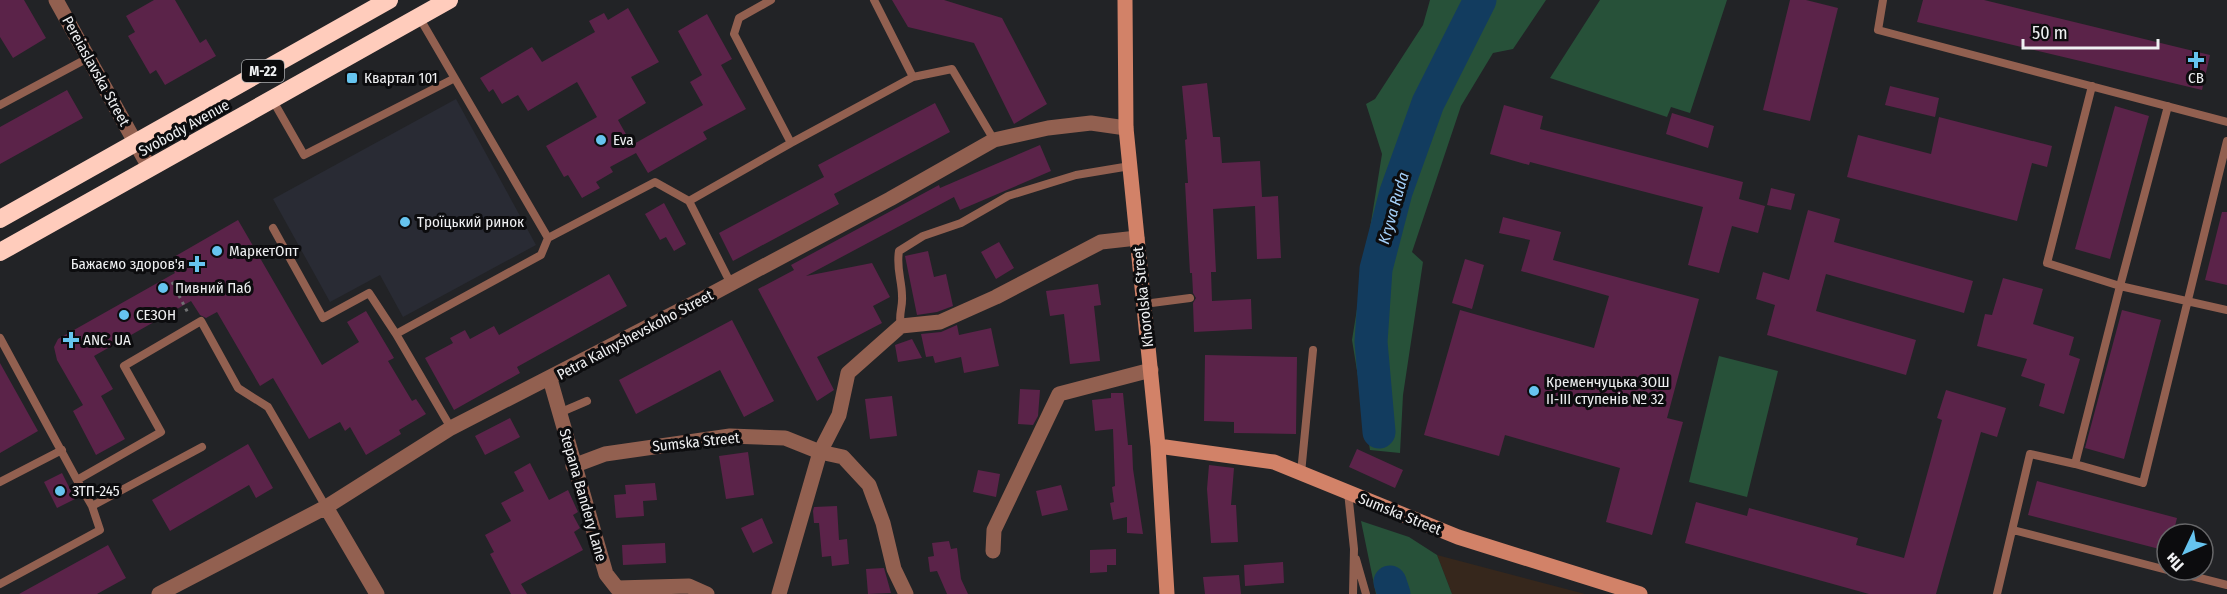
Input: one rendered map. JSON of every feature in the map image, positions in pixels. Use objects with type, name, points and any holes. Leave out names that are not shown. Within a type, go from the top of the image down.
[{"type":"highway","name":"Svobody Avenue","points":[[0,219],[389,0]]},
{"type":"highway","name":"Svobody Avenue","points":[[0,252],[449,0]]},
{"type":"street","name":"Pereiaslavska Street","points":[[56,0],[149,167]]},
{"type":"street","name":"Khorolska Street","points":[[1125,0],[1126,128],[1158,446],[1167,594]]},
{"type":"street","name":"Petra Kalnyshevskoho Street","points":[[159,594],[326,507],[451,428],[731,284],[994,140],[1048,128],[1091,123],[1126,128]]},
{"type":"street","points":[[779,594],[820,452],[839,415],[848,373],[901,326],[940,322],[996,297],[1101,242],[1137,238]]},
{"type":"street","points":[[993,552],[994,530],[1059,394],[1151,370]]},
{"type":"street","name":"Stepana Bandery Lane","points":[[550,379],[573,466],[606,574],[617,588],[668,591],[689,586],[707,594]]},
{"type":"street","name":"Sumska Street","points":[[573,466],[605,454],[730,436],[785,438],[820,452],[843,457],[869,485],[883,523],[894,569],[906,594]]},
{"type":"street","name":"Sumska Street","points":[[1158,446],[1274,462],[1458,537],[1640,594]]},
{"type":"street","points":[[326,507],[377,594]]},
{"type":"lane","points":[[771,0],[739,18],[734,34],[791,143]]},
{"type":"lane","points":[[874,0],[914,77]]},
{"type":"lane","points":[[1884,0],[1878,30],[2227,122]]},
{"type":"lane","points":[[419,17],[453,79],[548,238]]},
{"type":"lane","points":[[0,105],[88,58]]},
{"type":"lane","points":[[688,201],[914,77],[952,69],[994,140]]},
{"type":"lane","points":[[272,99],[304,155],[453,79]]},
{"type":"lane","points":[[2092,86],[2047,263],[2120,286],[2227,310]]},
{"type":"lane","points":[[2075,464],[2168,106]]},
{"type":"lane","points":[[1997,594],[2030,454],[2143,483],[2227,141]]},
{"type":"lane","points":[[901,326],[898,314],[903,298],[896,268],[899,252],[923,236],[961,223],[1008,196],[1076,175],[1130,166]]},
{"type":"lane","points":[[396,334],[542,255],[548,238],[655,182],[688,201],[731,284]]},
{"type":"lane","points":[[273,228],[322,318],[369,293],[451,428]]},
{"type":"lane","points":[[1144,304],[1190,298]]},
{"type":"lane","points":[[77,480],[161,432],[124,366],[201,321],[238,388],[268,406],[326,507]]},
{"type":"lane","points":[[0,338],[92,506],[100,530],[0,584]]},
{"type":"lane","points":[[1301,473],[1313,350]]},
{"type":"lane","points":[[559,413],[587,401]]},
{"type":"lane","points":[[92,506],[202,447]]},
{"type":"lane","points":[[0,482],[62,450]]},
{"type":"lane","points":[[1348,492],[1354,549],[1353,594]]},
{"type":"lane","points":[[2013,530],[2155,567]]},
{"type":"lane","points":[[1354,549],[1366,594]]},
{"type":"path","points":[[172,282],[194,325]]},
{"type":"shaded area","name":"Троїцький ринок","points":[[456,99],[536,245],[403,317],[380,275],[330,302],[273,199]]},
{"type":"shaded area","points":[[1437,555],[1585,594],[1452,594]]},
{"type":"green space","points":[[1430,0],[1546,0],[1513,49],[1493,53],[1461,106],[1412,252],[1423,262],[1403,395],[1400,453],[1370,450],[1352,340],[1382,154],[1366,104],[1375,99],[1423,25]]},
{"type":"green space","points":[[1600,0],[1727,0],[1690,113],[1671,107],[1667,117],[1550,78]]},
{"type":"green space","points":[[1719,356],[1778,371],[1747,497],[1689,482]]},
{"type":"green space","points":[[1361,521],[1409,537],[1437,555],[1452,594],[1376,594]]},
{"type":"building","points":[[0,0],[24,0],[46,38],[13,58],[0,37]]},
{"type":"building","points":[[154,0],[175,0],[200,43],[206,39],[216,56],[165,85],[156,70],[150,74],[128,36],[135,32],[126,16]]},
{"type":"building","points":[[892,0],[944,0],[1002,18],[1047,104],[1014,124],[974,43],[908,27]]},
{"type":"building","points":[[1790,0],[1806,0],[1838,8],[1810,121],[1763,110]]},
{"type":"building","points":[[1923,0],[1984,0],[2210,55],[2202,90],[1917,22]]},
{"type":"building","points":[[628,8],[659,62],[631,77],[646,103],[618,120],[632,145],[703,105],[690,82],[702,75],[678,31],[707,14],[732,59],[721,65],[746,109],[703,132],[707,139],[648,173],[636,153],[610,167],[613,172],[596,182],[600,188],[582,198],[568,175],[564,177],[546,146],[597,117],[577,82],[528,111],[518,95],[502,104],[493,89],[489,92],[480,78],[532,47],[542,62],[595,32],[589,21],[604,13],[608,20]]},
{"type":"building","points":[[1207,83],[1213,137],[1220,137],[1222,163],[1260,161],[1262,197],[1278,196],[1281,258],[1257,259],[1255,206],[1213,209],[1216,272],[1211,272],[1212,301],[1251,299],[1252,329],[1194,332],[1193,303],[1196,298],[1193,293],[1192,273],[1190,273],[1185,183],[1188,183],[1185,140],[1187,139],[1182,86]]},
{"type":"building","points":[[1890,86],[1939,98],[1935,117],[1885,105]]},
{"type":"building","points":[[67,90],[83,118],[0,164],[0,127]]},
{"type":"building","points":[[935,103],[950,132],[834,194],[839,204],[733,261],[719,233],[824,177],[818,165]]},
{"type":"building","points":[[1504,105],[1543,116],[1540,129],[1743,182],[1739,199],[1765,206],[1758,233],[1732,226],[1719,273],[1688,265],[1703,207],[1530,162],[1529,165],[1490,154]]},
{"type":"building","points":[[2115,106],[2149,116],[2110,259],[2075,249]]},
{"type":"building","points":[[1672,113],[1714,126],[1708,148],[1666,134]]},
{"type":"building","points":[[1939,117],[2052,146],[2047,167],[2032,163],[2017,221],[1847,177],[1858,135],[1931,154]]},
{"type":"building","points":[[1040,145],[1051,171],[960,210],[954,197],[806,276],[872,263],[890,297],[873,306],[882,323],[817,357],[834,390],[817,401],[758,289],[794,270],[791,265],[939,185],[940,188]]},
{"type":"building","points":[[1771,188],[1795,194],[1791,210],[1767,205]]},
{"type":"building","points":[[664,203],[686,244],[674,251],[666,237],[660,240],[645,214]]},
{"type":"building","points":[[1808,210],[1840,219],[1834,242],[1973,281],[1964,313],[1826,274],[1816,311],[1916,340],[1906,375],[1767,335],[1775,305],[1756,299],[1763,272],[1789,280]]},
{"type":"building","points":[[2222,212],[2227,212],[2227,285],[2205,280]]},
{"type":"building","name":"Кременчуцька ЗОШ ІІ-ІІІ ступенів № 32","points":[[1503,217],[1561,232],[1553,260],[1699,299],[1667,418],[1683,422],[1652,535],[1606,522],[1620,468],[1505,435],[1499,456],[1424,435],[1460,310],[1594,348],[1609,296],[1521,271],[1530,240],[1499,233]]},
{"type":"building","points":[[238,220],[322,365],[359,342],[347,322],[366,311],[394,358],[388,361],[412,401],[416,399],[426,414],[399,430],[401,434],[366,455],[350,427],[345,431],[340,422],[309,439],[273,378],[260,386],[217,312],[206,318],[200,315],[191,301],[94,356],[113,389],[101,396],[125,439],[96,455],[73,411],[83,405],[57,360],[54,347],[58,339],[175,273],[167,261]]},
{"type":"building","points":[[999,242],[1014,268],[996,279],[981,252]]},
{"type":"building","points":[[928,251],[934,277],[946,274],[953,306],[937,312],[917,315],[905,256]]},
{"type":"building","points":[[1465,259],[1484,265],[1472,309],[1452,303]]},
{"type":"building","points":[[609,274],[627,306],[517,367],[520,373],[454,410],[425,358],[453,343],[450,338],[465,330],[470,339],[494,326],[499,335]]},
{"type":"building","points":[[2003,278],[2043,289],[2033,324],[2074,337],[2069,355],[2080,359],[2064,414],[2039,406],[2045,384],[2021,376],[2027,359],[1977,346],[1985,314],[1992,315]]},
{"type":"building","points":[[1098,284],[1101,305],[1094,306],[1100,361],[1070,364],[1064,314],[1050,316],[1046,291]]},
{"type":"building","points":[[2122,310],[2161,320],[2124,459],[2085,448]]},
{"type":"building","points":[[732,320],[774,401],[744,417],[720,370],[636,414],[619,380]]},
{"type":"building","points":[[957,325],[959,335],[991,328],[999,366],[964,373],[961,357],[935,363],[933,356],[926,357],[921,334],[941,332]]},
{"type":"building","points":[[912,339],[922,358],[898,362],[895,345]]},
{"type":"building","points":[[1205,355],[1297,357],[1296,434],[1234,433],[1234,422],[1204,421]]},
{"type":"building","points":[[0,363],[38,431],[0,453]]},
{"type":"building","points":[[1020,389],[1040,390],[1038,416],[1033,425],[1018,424]]},
{"type":"building","points":[[1946,390],[2006,408],[1997,437],[1981,432],[1936,594],[1869,594],[1685,543],[1696,502],[1747,516],[1749,508],[1858,538],[1856,545],[1904,558],[1942,420],[1937,418]]},
{"type":"building","points":[[1111,393],[1123,393],[1128,445],[1132,445],[1133,469],[1143,534],[1127,533],[1127,517],[1113,520],[1110,503],[1114,502],[1112,487],[1115,486],[1113,429],[1095,431],[1092,400],[1111,398]]},
{"type":"building","points":[[892,396],[897,436],[870,439],[865,399]]},
{"type":"building","points":[[510,418],[520,437],[485,455],[475,436]]},
{"type":"building","points":[[248,444],[273,488],[256,498],[249,485],[170,531],[152,500]]},
{"type":"building","points":[[1357,449],[1403,470],[1395,488],[1349,467]]},
{"type":"building","points":[[748,452],[754,495],[726,499],[719,456]]},
{"type":"building","points":[[530,463],[549,500],[568,490],[578,512],[573,515],[580,528],[574,532],[583,550],[521,584],[527,594],[511,594],[490,554],[494,552],[485,535],[511,521],[501,503],[524,491],[514,472]]},
{"type":"building","points":[[1209,465],[1234,468],[1231,505],[1236,505],[1238,542],[1211,543],[1207,489]]},
{"type":"building","points":[[978,470],[1000,474],[996,497],[973,492]]},
{"type":"building","name":"ЗТП-245","points":[[62,473],[75,499],[57,508],[44,482]]},
{"type":"building","points":[[2037,481],[2177,518],[2176,522],[2155,522],[2155,548],[2028,515]]},
{"type":"building","points":[[655,483],[657,500],[643,501],[644,516],[616,518],[614,495],[626,494],[625,485]]},
{"type":"building","points":[[1061,485],[1068,510],[1042,516],[1036,491]]},
{"type":"building","points":[[837,506],[839,540],[847,539],[849,564],[832,566],[831,556],[822,557],[819,523],[814,523],[813,511],[814,507]]},
{"type":"building","points":[[762,518],[773,543],[753,553],[741,528]]},
{"type":"building","points":[[949,541],[951,549],[957,548],[961,579],[968,594],[947,594],[937,571],[930,572],[928,557],[934,556],[932,543]]},
{"type":"building","points":[[665,543],[666,563],[623,565],[622,545]]},
{"type":"building","points":[[108,545],[126,578],[97,594],[19,594]]},
{"type":"building","points":[[1116,549],[1116,565],[1107,565],[1107,572],[1090,573],[1090,550]]},
{"type":"building","points":[[1283,562],[1284,583],[1245,586],[1244,565]]},
{"type":"building","points":[[884,568],[891,593],[868,594],[866,569]]},
{"type":"building","points":[[1239,575],[1241,594],[1205,594],[1203,577]]},
{"type":"waterway","name":"Kryva Ruda","points":[[1379,432],[1371,342],[1376,269],[1396,192],[1428,103],[1480,0]]},
{"type":"waterway","name":"Kryva Ruda","points":[[1390,582],[1394,594]]},
{"type":"place","name":"СВ","points":[[2196,60]]},
{"type":"place","name":"Квартал 101","points":[[352,78]]},
{"type":"place","name":"Eva","points":[[601,140]]},
{"type":"place","name":"Троїцький ринок","points":[[405,222]]},
{"type":"place","name":"МаркетОпт","points":[[217,251]]},
{"type":"place","name":"Бажаємо здоров'я","points":[[197,264]]},
{"type":"place","name":"Пивний Паб","points":[[163,288]]},
{"type":"place","name":"СЕЗОН","points":[[124,315]]},
{"type":"place","name":"ANC. UA","points":[[71,340]]},
{"type":"place","name":"Кременчуцька ЗОШ ІІ-ІІІ ступенів № 32","points":[[1534,391]]},
{"type":"place","name":"ЗТП-245","points":[[60,491]]}]
